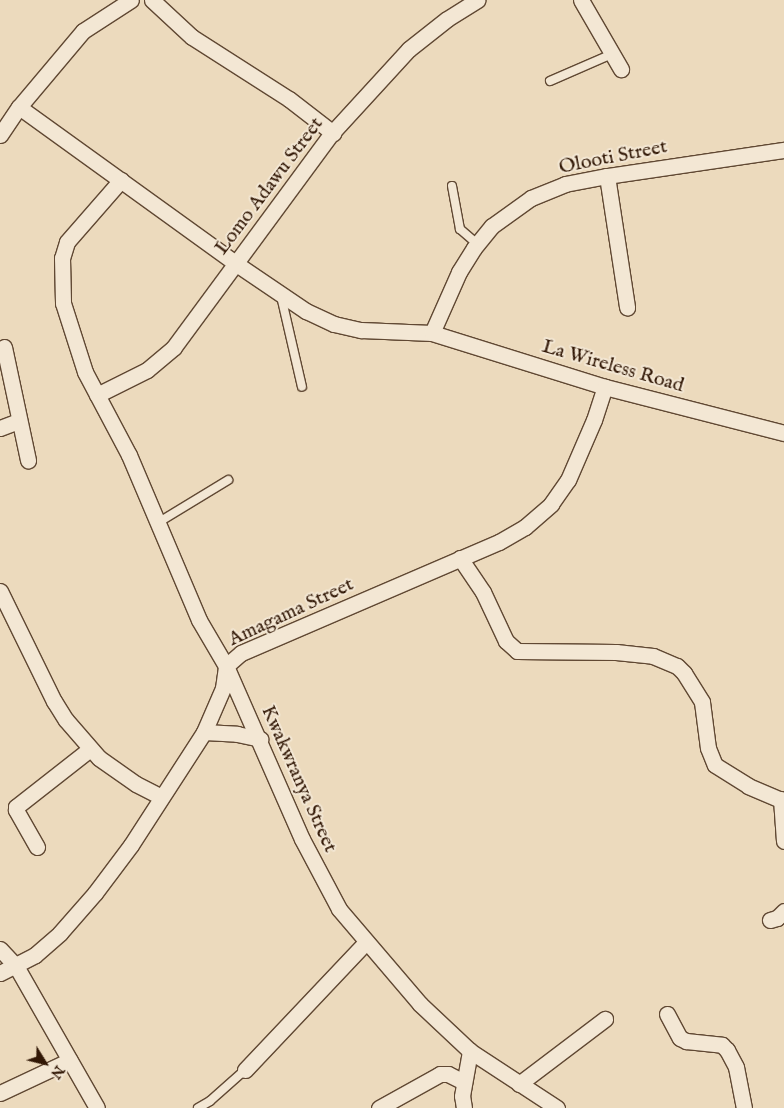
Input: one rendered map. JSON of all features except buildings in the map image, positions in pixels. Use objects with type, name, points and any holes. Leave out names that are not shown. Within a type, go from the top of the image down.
[{"type":"street","points":[[0,135],[19,107],[82,31],[131,0]]},
{"type":"street","points":[[152,0],[192,38],[289,99],[333,133]]},
{"type":"street","name":"Lomo Adawu Street","points":[[97,395],[147,370],[167,354],[333,133],[408,49],[447,19],[477,0]]},
{"type":"street","points":[[581,0],[621,69]]},
{"type":"street","name":"La Wireless Road","points":[[19,107],[236,263],[306,311],[334,324],[362,330],[432,333],[605,387],[784,433]]},
{"type":"street","name":"Olooti Street","points":[[432,333],[459,272],[477,244],[492,226],[531,198],[565,184],[607,176],[784,150]]},
{"type":"street","points":[[607,176],[627,307]]},
{"type":"street","name":"Kwakwranya Street","points":[[121,180],[67,242],[62,258],[63,303],[85,372],[119,434],[159,522],[199,620],[226,666],[320,876],[340,909],[420,1004],[470,1051],[557,1108]]},
{"type":"street","points":[[4,347],[18,421],[28,460]]},
{"type":"street","name":"Amagama Street","points":[[0,973],[35,955],[60,932],[95,892],[131,845],[204,732],[223,688],[226,666],[241,654],[499,542],[525,527],[551,504],[568,480],[579,459],[605,387]]},
{"type":"street","points":[[0,428],[18,421]]},
{"type":"street","points":[[460,558],[483,592],[506,641],[517,651],[634,654],[653,656],[677,666],[684,673],[702,702],[708,748],[715,765],[748,786],[782,800],[784,842]]},
{"type":"street","points":[[0,591],[54,701],[66,720],[90,749],[116,772],[161,797]]},
{"type":"street","points":[[204,732],[237,734],[260,739]]},
{"type":"street","points":[[37,847],[16,807],[90,749]]},
{"type":"street","points":[[770,920],[777,918],[784,911]]},
{"type":"street","points":[[245,1070],[366,942]]},
{"type":"street","points":[[0,949],[16,966],[97,1108]]},
{"type":"street","points":[[667,1014],[680,1038],[686,1041],[722,1045],[736,1067],[744,1108]]},
{"type":"street","points":[[519,1084],[605,1019]]},
{"type":"street","points":[[464,1108],[464,1082],[470,1051]]},
{"type":"street","points":[[0,1092],[70,1060]]},
{"type":"street","points":[[379,1108],[440,1074],[448,1074],[464,1082]]},
{"type":"lane","points":[[550,81],[612,54]]},
{"type":"lane","points":[[452,186],[460,229],[477,244]]},
{"type":"lane","points":[[281,294],[302,386]]},
{"type":"lane","points":[[159,522],[228,480]]},
{"type":"lane","points":[[198,1108],[210,1101],[245,1070]]}]
